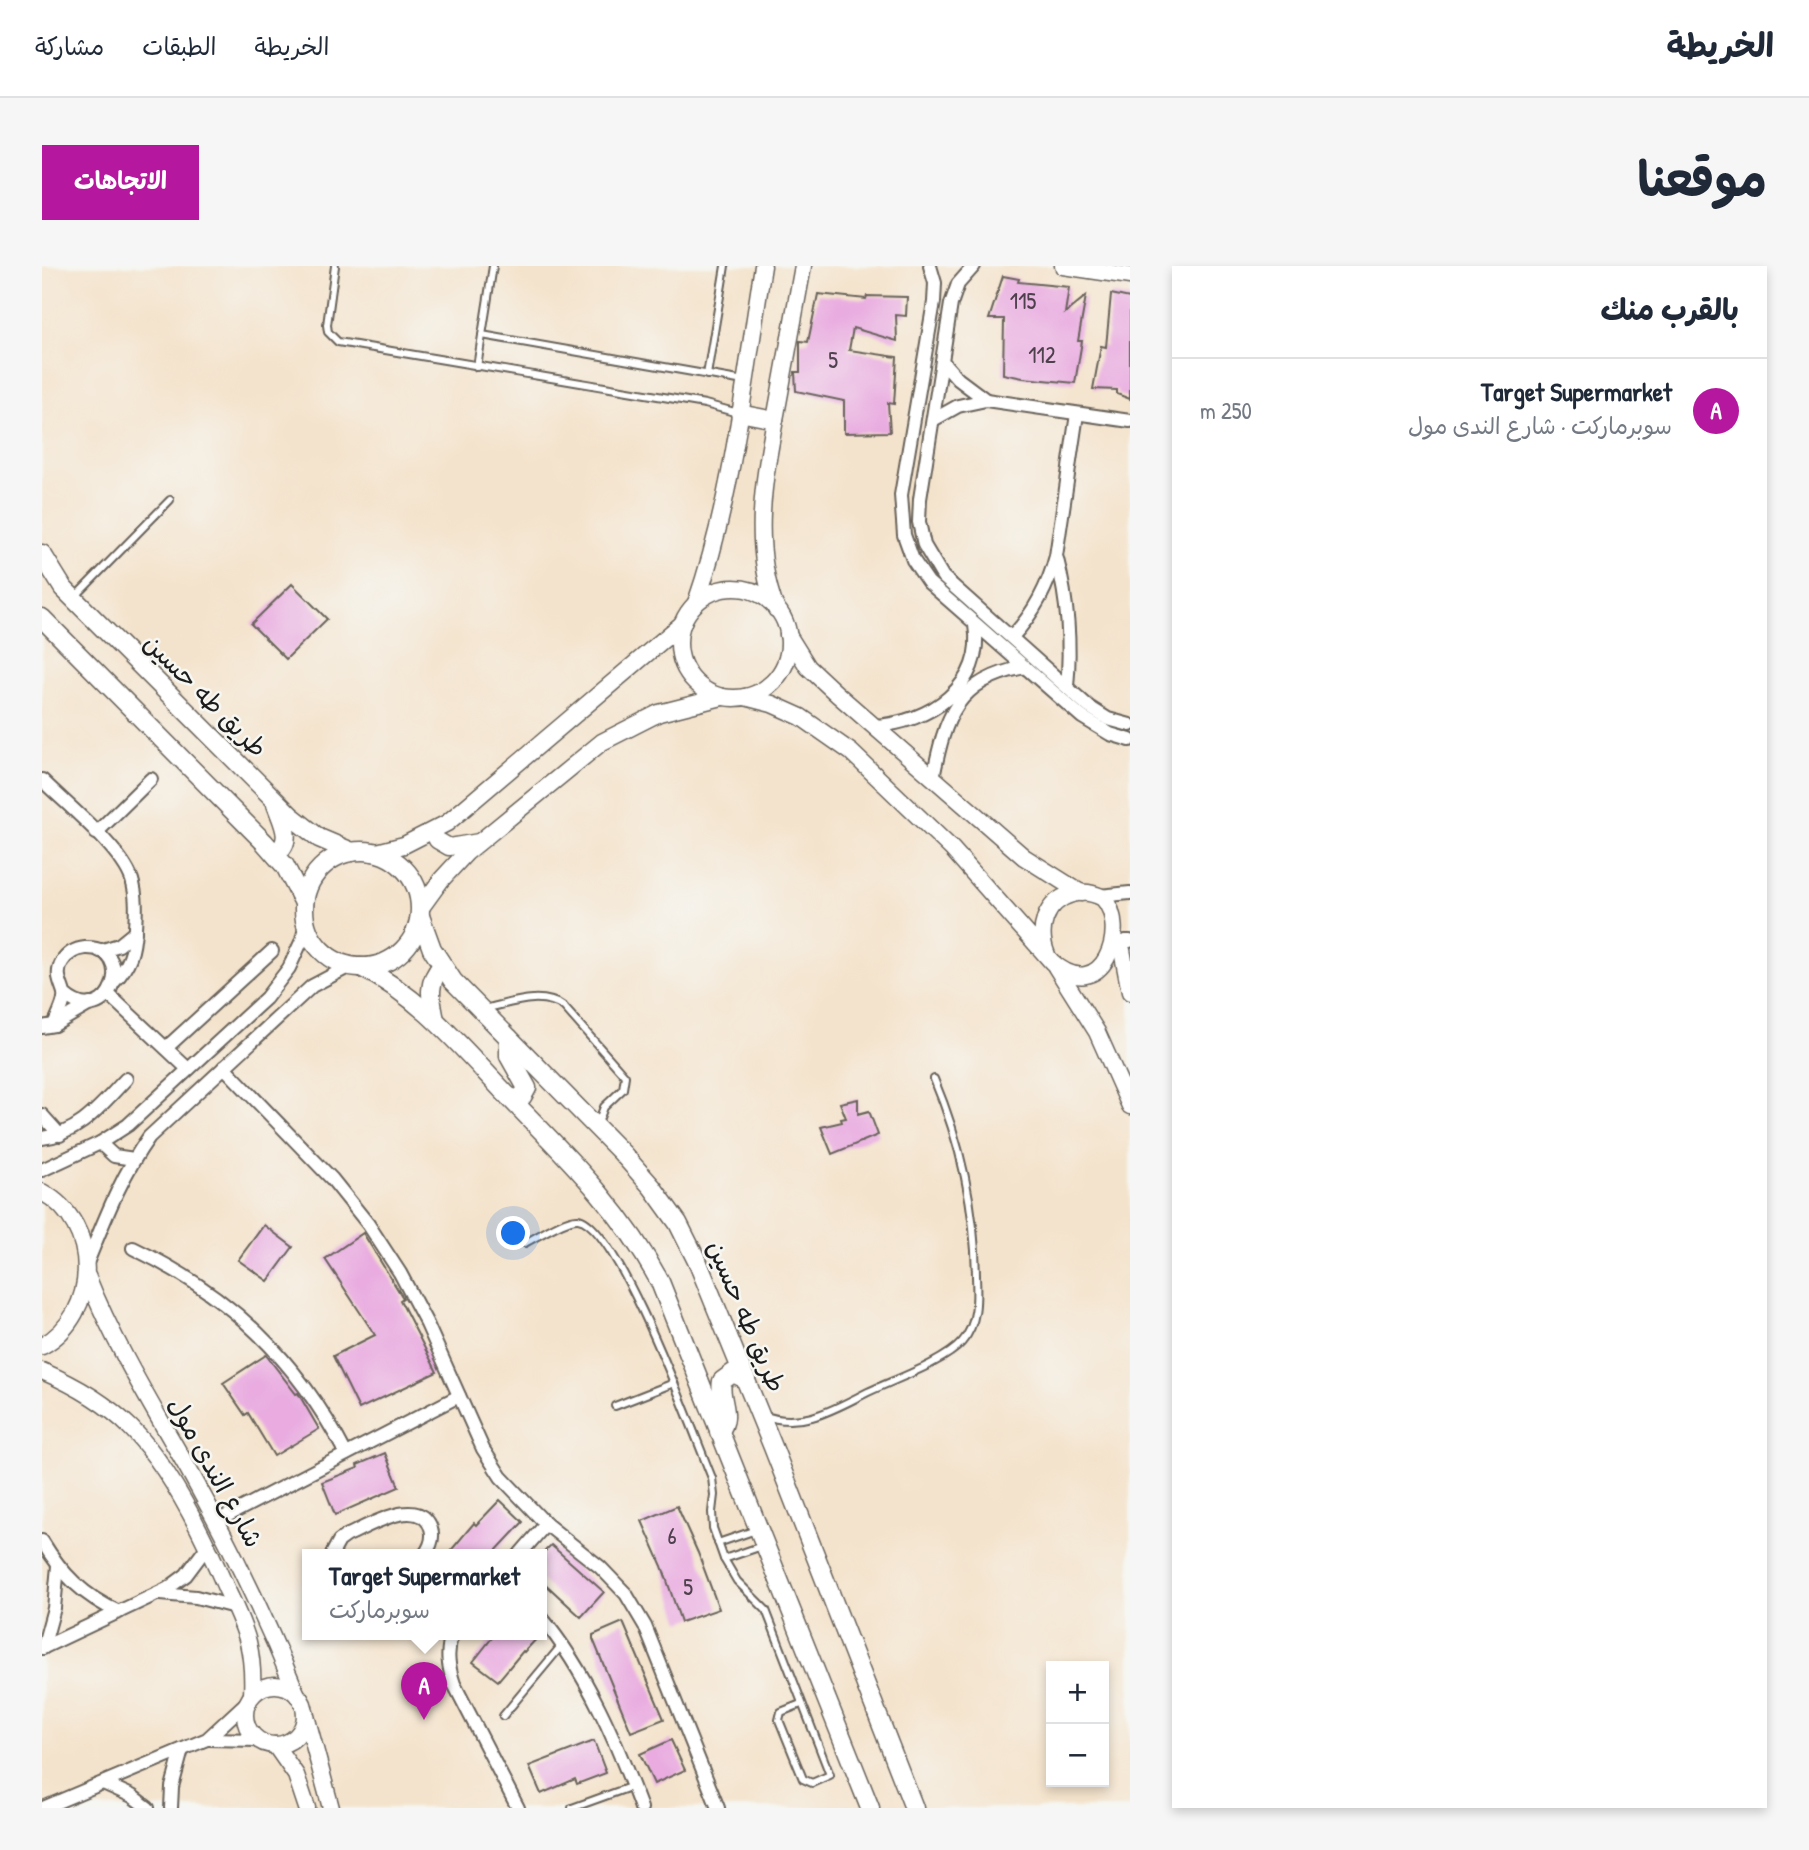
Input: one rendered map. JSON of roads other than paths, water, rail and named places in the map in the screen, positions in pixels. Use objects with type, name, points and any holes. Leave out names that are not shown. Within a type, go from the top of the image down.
[{"type":"main road","name":"طريق طه حسين","points":[[42,554],[48,578],[73,599],[274,800],[304,828],[319,838],[352,852]]},
{"type":"main road","points":[[42,618],[275,853],[292,878],[304,903],[309,934],[322,951],[331,958],[356,966],[397,988],[435,1020],[608,1202],[645,1254],[660,1282],[870,1808]]},
{"type":"main road","points":[[274,800],[287,837],[284,846],[275,853]]},
{"type":"main road","points":[[304,903],[310,883],[316,874],[332,860],[352,852],[373,853],[394,861],[410,877],[419,898],[420,912],[413,936],[400,953],[382,963],[356,966]]},
{"type":"main road","name":"طريق طه حسين","points":[[420,912],[432,949],[442,966],[480,1010],[652,1187],[678,1223],[698,1263],[746,1379],[914,1808]]},
{"type":"main road","points":[[435,1020],[430,990],[434,975],[442,966]]},
{"type":"main road","points":[[509,1038],[509,1056],[527,1088],[522,1097],[509,1097]]},
{"type":"main road","points":[[719,1432],[726,1418],[722,1381],[733,1373],[746,1379]]},
{"type":"street","points":[[373,853],[404,845],[433,831],[460,813],[683,622],[696,603],[718,526],[763,266]]},
{"type":"street","points":[[776,609],[768,588],[760,540],[766,468],[803,266]]},
{"type":"street","points":[[930,266],[935,292],[901,495],[901,522],[913,560],[928,582],[1094,726],[1130,740]]},
{"type":"street","points":[[974,266],[954,294],[920,499],[920,533],[929,556],[943,576],[1098,713],[1118,723],[1130,725]]},
{"type":"street","points":[[1063,266],[1130,276]]},
{"type":"street","points":[[942,360],[958,379],[986,400]]},
{"type":"street","points":[[933,420],[958,406],[986,400],[1130,421]]},
{"type":"street","points":[[739,414],[775,420]]},
{"type":"street","points":[[1012,637],[1041,598],[1056,555],[1077,414]]},
{"type":"street","points":[[904,536],[920,533]]},
{"type":"street","points":[[1056,555],[1065,594],[1069,634],[1067,687]]},
{"type":"street","points":[[696,603],[716,592],[738,589],[759,595],[782,617],[788,635],[808,667],[1024,857],[1081,893]]},
{"type":"street","points":[[683,622],[679,646],[685,668],[700,687],[722,697]]},
{"type":"street","points":[[933,778],[945,726],[975,657],[975,625]]},
{"type":"street","points":[[745,697],[767,687],[775,679],[787,659],[788,635]]},
{"type":"street","points":[[874,726],[897,724],[919,717],[989,678],[1025,667]]},
{"type":"street","points":[[420,912],[447,873],[480,841],[602,742],[659,713],[722,697],[745,697],[772,704],[801,718],[851,752],[952,849],[1050,958],[1068,973],[1096,974],[1112,965],[1126,944]]},
{"type":"street","points":[[96,832],[152,779]]},
{"type":"street","points":[[42,780],[96,832],[131,877],[136,907],[135,946],[131,959],[108,994],[48,1026]]},
{"type":"street","points":[[433,831],[440,843],[449,847],[480,841]]},
{"type":"street","points":[[1130,893],[1081,893],[1063,898],[1049,910],[1042,937],[1050,958],[1097,1032],[1130,1106]]},
{"type":"street","points":[[1099,895],[1114,906],[1124,922],[1130,992]]},
{"type":"street","points":[[42,1170],[100,1143],[128,1125],[262,1001],[289,968],[306,924]]},
{"type":"street","points":[[90,1004],[76,1003],[64,994],[58,975],[60,967],[67,956],[79,949],[100,951],[119,945],[135,932]]},
{"type":"street","points":[[100,951],[113,967],[114,982]]},
{"type":"street","points":[[166,1048],[272,951]]},
{"type":"street","points":[[42,1346],[58,1335],[75,1314],[81,1302],[87,1269],[117,1191],[149,1137],[312,986],[356,966]]},
{"type":"street","points":[[48,1026],[64,994]]},
{"type":"street","points":[[108,994],[188,1069]]},
{"type":"street","points":[[262,1001],[277,1018]]},
{"type":"street","points":[[224,1067],[332,1179],[368,1224],[411,1293],[483,1449],[501,1477],[546,1524],[614,1579],[637,1609],[718,1808]]},
{"type":"street","points":[[42,1138],[60,1135],[80,1125],[126,1079]]},
{"type":"street","points":[[42,1115],[60,1135]]},
{"type":"street","points":[[100,1143],[114,1156],[134,1159]]},
{"type":"street","name":"شارع الندى مول","points":[[42,1192],[71,1217],[84,1247],[87,1269],[120,1349],[217,1521],[266,1619],[298,1695]]},
{"type":"street","points":[[133,1248],[170,1266],[205,1288],[258,1332],[303,1384],[346,1454]]},
{"type":"street","name":"شارع الندى مول","points":[[42,1371],[97,1400],[130,1427],[145,1443],[168,1479],[207,1547],[235,1607],[250,1651],[250,1698]]},
{"type":"street","points":[[217,1521],[459,1396]]},
{"type":"street","points":[[333,1549],[346,1536],[400,1513],[410,1512],[420,1514],[428,1521],[432,1530],[432,1541],[428,1549]]},
{"type":"street","points":[[524,1549],[546,1524]]},
{"type":"street","points":[[42,1541],[58,1566],[85,1593],[119,1612]]},
{"type":"street","points":[[42,1648],[157,1594],[186,1575],[207,1547]]},
{"type":"street","points":[[42,1648],[54,1608],[58,1566]]},
{"type":"street","points":[[157,1594],[196,1597],[235,1607]]},
{"type":"street","points":[[547,1624],[563,1644],[601,1714],[641,1808]]},
{"type":"street","points":[[450,1640],[448,1665],[454,1684],[518,1808]]},
{"type":"street","points":[[43,1808],[207,1739],[258,1689],[275,1685],[291,1689],[298,1695],[305,1710],[331,1808]]},
{"type":"street","points":[[250,1698],[245,1710],[247,1727],[258,1740]]},
{"type":"street","points":[[207,1739],[258,1740],[275,1745],[283,1744],[302,1727],[305,1710]]},
{"type":"street","points":[[275,1745],[290,1764],[307,1808]]},
{"type":"street","points":[[171,1808],[182,1750]]},
{"type":"street","points":[[301,1787],[310,1777],[323,1779]]},
{"type":"street","points":[[103,1783],[132,1796],[148,1808]]},
{"type":"lane","points":[[335,266],[327,325],[328,332],[338,342],[705,404],[739,414]]},
{"type":"lane","points":[[477,367],[492,266]]},
{"type":"lane","points":[[707,374],[725,266]]},
{"type":"lane","points":[[482,335],[744,381]]},
{"type":"lane","points":[[73,599],[170,500]]},
{"type":"lane","points":[[480,1010],[536,998],[552,1000],[564,1007],[625,1076],[623,1089],[601,1112],[598,1129]]},
{"type":"lane","points":[[760,1414],[771,1419],[795,1421],[820,1415],[944,1356],[963,1341],[970,1331],[976,1308],[971,1204],[961,1153],[934,1079]]},
{"type":"lane","points":[[525,1243],[570,1220],[585,1221],[592,1226],[634,1291],[712,1478],[712,1520],[724,1559],[737,1581],[766,1610],[830,1775],[811,1783],[803,1779],[779,1720],[781,1712],[801,1704]]},
{"type":"lane","points":[[615,1406],[674,1383]]},
{"type":"lane","points":[[718,1543],[761,1538]]},
{"type":"lane","points":[[724,1559],[761,1538]]},
{"type":"lane","points":[[503,1716],[563,1644]]},
{"type":"lane","points":[[572,1808],[633,1786]]},
{"type":"place","name":"Target Supermarket","points":[[424,1720]]}]
